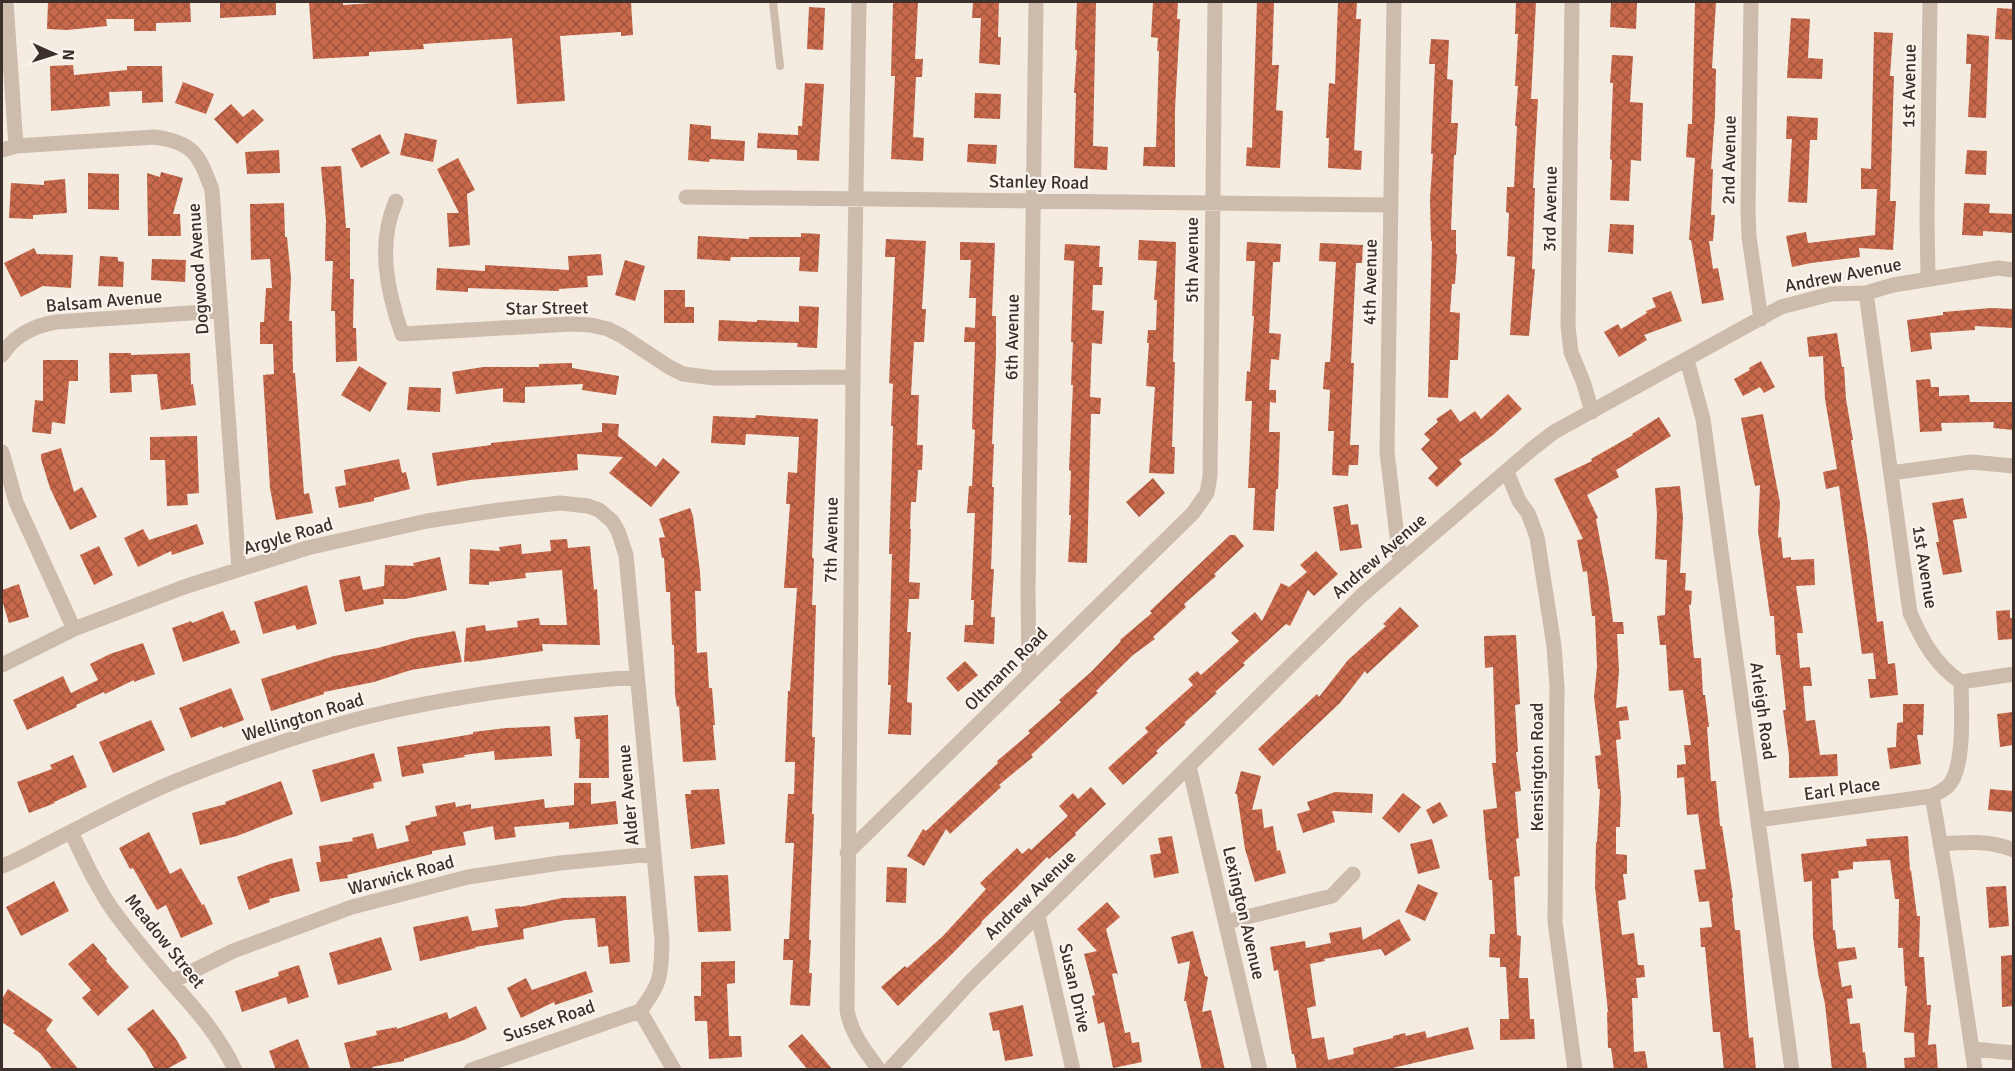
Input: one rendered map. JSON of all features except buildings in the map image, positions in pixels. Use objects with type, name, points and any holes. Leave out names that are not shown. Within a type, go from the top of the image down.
[{"type":"street","points":[[6,2],[9,148]]},
{"type":"street","name":"7th Avenue","points":[[859,2],[847,1010],[855,1036],[879,1070]]},
{"type":"street","name":"6th Avenue","points":[[1029,674],[1036,2]]},
{"type":"street","name":"5th Avenue","points":[[1193,513],[1208,493],[1210,476],[1215,2]]},
{"type":"street","name":"4th Avenue","points":[[1394,2],[1388,452],[1400,562]]},
{"type":"street","name":"3rd Avenue","points":[[1572,2],[1568,327],[1571,352],[1592,412]]},
{"type":"street","name":"2nd Avenue","points":[[1751,2],[1748,211],[1749,237],[1761,319]]},
{"type":"street","name":"1st Avenue","points":[[1928,279],[1930,2]]},
{"type":"street","name":"Dogwood Avenue","points":[[9,148],[154,137],[174,140],[188,147],[202,163],[212,190],[240,569]]},
{"type":"street","name":"Stanley Road","points":[[686,197],[1391,205]]},
{"type":"street","name":"Star Street","points":[[396,201],[389,218],[385,240],[390,300],[402,334],[571,324],[591,325],[622,336],[683,374],[714,378],[853,377]]},
{"type":"street","name":"Andrew Avenue","points":[[889,1070],[972,980],[1361,596],[1554,432],[1781,307],[1830,294],[1866,293],[1893,285],[1998,268],[2013,270]]},
{"type":"street","name":"1st Avenue","points":[[1866,293],[1910,613],[1923,643],[1946,673],[1961,682]]},
{"type":"street","name":"Balsam Avenue","points":[[2,355],[7,345],[18,336],[40,325],[220,311]]},
{"type":"street","name":"Arleigh Road","points":[[1687,360],[1703,419],[1792,1070]]},
{"type":"street","points":[[2,452],[16,502],[74,629]]},
{"type":"street","points":[[1891,473],[1971,462],[2013,466]]},
{"type":"street","name":"Kensington Road","points":[[1507,472],[1538,537],[1554,646],[1557,687],[1555,922],[1575,1069]]},
{"type":"street","name":"Argyle Road","points":[[2,665],[74,629],[184,587],[307,548],[437,520],[499,510],[560,503],[588,506],[599,510]]},
{"type":"street","name":"Alder Avenue","points":[[599,510],[612,521],[626,555],[662,940],[661,975],[654,993],[640,1011]]},
{"type":"street","name":"Oltmann Road","points":[[848,853],[1193,513]]},
{"type":"street","points":[[1975,1070],[1932,796],[1948,785],[1954,777],[1958,763],[1961,732],[1961,682],[2013,675]]},
{"type":"street","name":"Wellington Road","points":[[2,866],[114,808],[184,777],[272,745],[354,720],[499,691],[637,676]]},
{"type":"street","name":"Lexington Avenue","points":[[1189,766],[1260,1070]]},
{"type":"street","name":"Earl Place","points":[[1758,820],[1932,796]]},
{"type":"street","name":"Meadow Street","points":[[70,832],[114,912],[206,1021],[235,1070]]},
{"type":"street","points":[[1940,844],[1974,841],[1995,843],[2013,850]]},
{"type":"street","name":"Warwick Road","points":[[171,982],[233,951],[352,907],[468,878],[560,863],[653,854]]},
{"type":"street","points":[[1226,922],[1332,896],[1353,874]]},
{"type":"street","name":"Susan Drive","points":[[1038,916],[1073,1070]]},
{"type":"street","points":[[640,1011],[674,1070]]},
{"type":"street","name":"Sussex Road","points":[[471,1070],[640,1011]]},
{"type":"street","points":[[1972,1049],[2013,1053]]},
{"type":"street","points":[[1570,1070],[1575,1069]]},
{"type":"lane","points":[[773,2],[780,66]]}]
